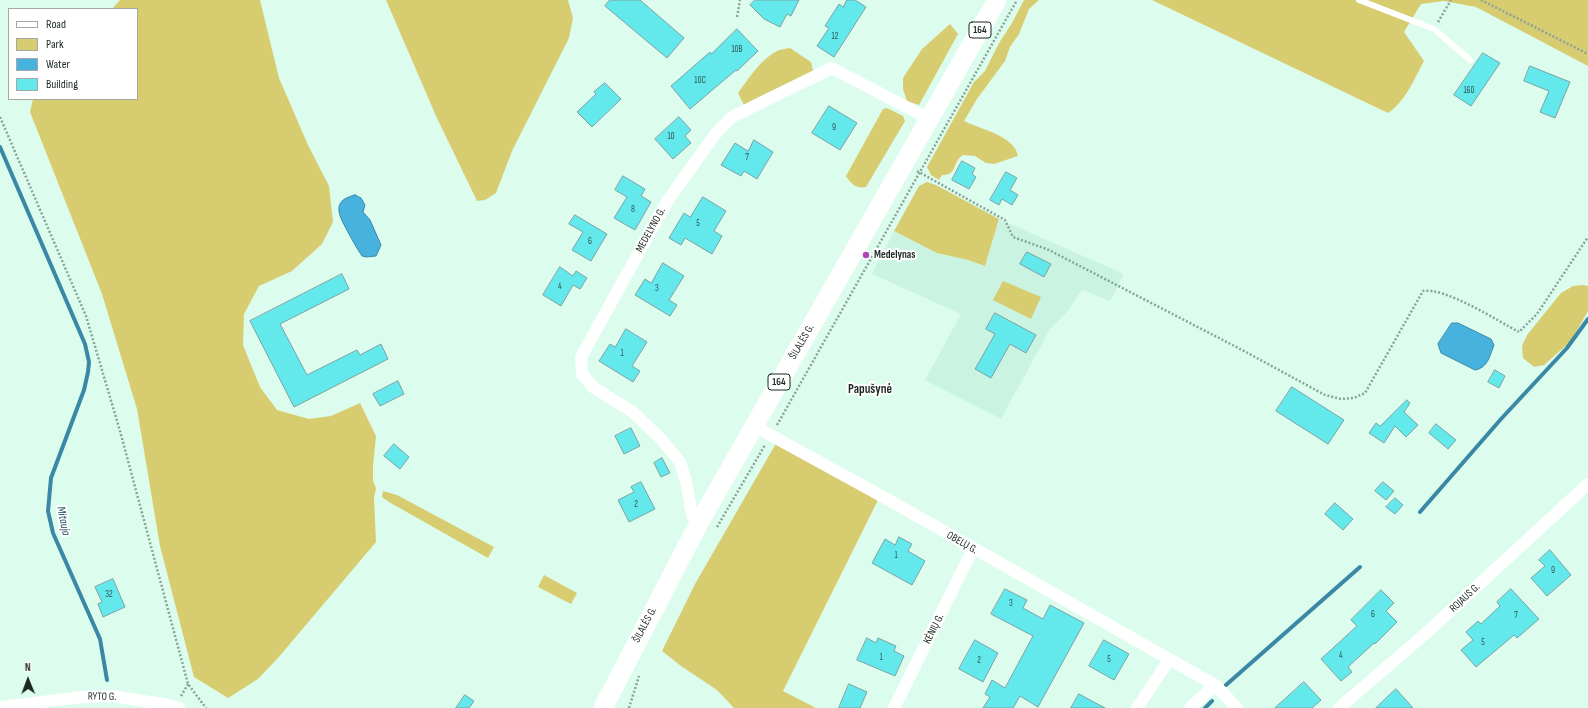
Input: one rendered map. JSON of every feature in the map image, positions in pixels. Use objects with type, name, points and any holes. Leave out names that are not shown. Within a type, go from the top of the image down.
[{"type":"main road","name":"ŠILALĖS G.","points":[[603,708],[707,527],[754,426],[911,169],[929,119],[997,0]]},
{"type":"street","name":"MEDELYNO G.","points":[[707,527],[692,515],[686,481],[680,462],[661,439],[634,413],[593,387],[582,374],[581,357],[668,200],[717,132],[732,117],[832,68],[929,119]]},
{"type":"street","name":"OBELŲ G.","points":[[754,426],[887,499],[1215,685],[1237,708]]},
{"type":"street","name":"ROJAUS G.","points":[[1339,708],[1424,635],[1588,484]]},
{"type":"street","name":"KĖNIŲ G.","points":[[894,708],[973,549]]},
{"type":"street","points":[[1137,708],[1169,660]]},
{"type":"street","points":[[1190,708],[1215,685]]},
{"type":"street","name":"RYTO G.","points":[[0,707],[82,697],[112,696],[179,708]]},
{"type":"lane","points":[[1359,0],[1434,30],[1470,60]]},
{"type":"path","points":[[737,16],[740,0]]},
{"type":"path","points":[[707,527],[771,436],[911,169],[1017,0]]},
{"type":"path","points":[[1434,30],[1451,0]]},
{"type":"path","points":[[1481,0],[1588,54]]},
{"type":"path","points":[[0,117],[86,316],[122,439],[188,684],[206,708]]},
{"type":"path","points":[[911,169],[1005,220],[1013,237],[1049,250],[1244,351],[1325,396],[1341,399],[1354,398],[1365,393],[1423,291],[1430,289],[1457,300],[1519,332],[1537,314],[1588,237]]},
{"type":"path","points":[[629,708],[640,673]]},
{"type":"shaded area","points":[[999,219],[1124,274],[1110,301],[1082,290],[1067,312],[1050,329],[1001,419],[925,380],[961,314],[872,274],[894,231],[937,253],[968,260],[985,266]]},
{"type":"green space","points":[[120,0],[260,0],[279,78],[308,145],[329,186],[333,222],[322,244],[292,271],[259,286],[244,314],[243,345],[260,387],[277,410],[309,419],[331,416],[360,403],[376,436],[373,481],[376,488],[374,498],[376,542],[278,658],[258,679],[228,698],[194,677],[160,546],[137,409],[102,294],[30,112],[33,100],[138,100],[138,8],[113,8]]},
{"type":"green space","points":[[386,0],[568,0],[573,18],[569,38],[512,151],[496,193],[485,200],[477,201],[436,116]]},
{"type":"green space","points":[[1024,0],[1039,0],[1029,9],[1019,34],[1010,47],[1005,61],[977,99],[964,121],[1004,138],[1011,143],[1018,156],[994,164],[986,163],[975,156],[963,155],[958,159],[953,170],[949,174],[942,175],[939,180],[931,175],[927,167],[974,82],[985,71],[999,43]]},
{"type":"green space","points":[[1152,0],[1588,0],[1588,66],[1476,7],[1444,1],[1421,4],[1404,32],[1424,61],[1405,96],[1388,113]]},
{"type":"green space","points":[[950,24],[958,34],[919,105],[907,101],[903,89],[903,78],[922,49]]},
{"type":"green space","points":[[790,48],[811,62],[813,71],[744,105],[738,93],[755,70],[771,55],[779,50]]},
{"type":"green space","points":[[887,108],[903,116],[905,121],[866,187],[857,187],[852,184],[846,176],[883,109]]},
{"type":"green space","points":[[927,182],[936,185],[999,219],[985,266],[968,260],[937,253],[894,231],[919,186]]},
{"type":"green space","points":[[1003,281],[1041,297],[1031,319],[993,300]]},
{"type":"green space","points":[[1573,286],[1588,286],[1588,311],[1571,341],[1544,365],[1534,367],[1523,358],[1522,346],[1527,335],[1561,293]]},
{"type":"green space","points":[[778,440],[880,496],[783,691],[816,708],[734,708],[717,690],[681,666],[662,651],[695,584]]},
{"type":"green space","points":[[383,491],[397,495],[494,547],[488,558],[389,502],[382,497]]},
{"type":"green space","points":[[544,575],[577,593],[571,604],[538,587]]},
{"type":"water","points":[[355,195],[361,198],[365,205],[363,212],[370,220],[381,245],[376,256],[362,256],[342,222],[339,205],[342,201]]},
{"type":"water","points":[[1452,323],[1458,323],[1491,339],[1494,345],[1486,364],[1483,367],[1475,370],[1441,353],[1438,344]]},
{"type":"building","points":[[610,0],[640,0],[684,38],[667,58],[605,6]]},
{"type":"building","points":[[755,0],[799,0],[791,16],[787,14],[780,27],[764,19],[750,5]]},
{"type":"building","points":[[847,0],[855,0],[866,7],[834,57],[817,46],[829,28],[825,26],[839,4],[843,7]]},
{"type":"building","points":[[737,29],[758,51],[737,71],[736,70],[690,109],[671,86],[710,52],[711,54]]},
{"type":"building","points":[[1483,53],[1500,63],[1471,106],[1454,95]]},
{"type":"building","points":[[1530,66],[1570,82],[1555,118],[1540,112],[1549,91],[1524,81]]},
{"type":"building","points":[[605,83],[621,99],[592,127],[577,112],[596,94],[594,92]]},
{"type":"building","points":[[829,106],[857,123],[840,150],[812,133]]},
{"type":"building","points":[[679,117],[691,130],[685,136],[691,143],[673,159],[655,139]]},
{"type":"building","points":[[754,140],[773,152],[757,179],[744,171],[741,176],[721,165],[735,143],[748,151]]},
{"type":"building","points":[[962,161],[975,168],[972,174],[976,177],[969,189],[952,180]]},
{"type":"building","points":[[1006,172],[1017,178],[1010,190],[1018,195],[1012,205],[1002,199],[999,205],[990,200]]},
{"type":"building","points":[[623,176],[645,189],[641,196],[651,202],[635,230],[614,218],[627,197],[615,190]]},
{"type":"building","points":[[703,197],[726,211],[714,231],[722,236],[712,254],[685,238],[681,245],[669,238],[684,213],[690,217]]},
{"type":"building","points":[[575,215],[607,234],[591,261],[572,250],[583,232],[569,224]]},
{"type":"building","points":[[1027,252],[1051,264],[1044,277],[1020,264]]},
{"type":"building","points":[[663,263],[684,276],[669,300],[677,305],[670,316],[635,295],[645,279],[651,283]]},
{"type":"building","points":[[560,267],[573,276],[576,271],[587,278],[580,289],[573,285],[561,306],[543,295]]},
{"type":"building","points":[[342,274],[349,289],[280,324],[307,375],[357,350],[360,355],[381,344],[388,359],[294,407],[250,321]]},
{"type":"building","points":[[995,313],[1036,335],[1026,353],[1010,344],[991,378],[975,369],[995,334],[986,329]]},
{"type":"building","points":[[626,329],[647,342],[632,366],[640,371],[633,382],[599,361],[610,344],[615,347]]},
{"type":"building","points":[[1495,370],[1505,376],[1499,388],[1488,382]]},
{"type":"building","points":[[398,381],[404,394],[380,406],[373,394]]},
{"type":"building","points":[[1292,387],[1344,420],[1328,444],[1276,411]]},
{"type":"building","points":[[1407,400],[1410,403],[1404,412],[1418,425],[1406,437],[1395,426],[1384,443],[1369,433],[1376,423],[1380,426]]},
{"type":"building","points":[[1436,424],[1456,440],[1448,449],[1429,433]]},
{"type":"building","points":[[631,428],[640,446],[624,454],[615,436]]},
{"type":"building","points":[[394,444],[409,457],[400,469],[384,456]]},
{"type":"building","points":[[662,458],[670,473],[661,477],[654,463]]},
{"type":"building","points":[[641,482],[655,509],[629,522],[618,500],[634,492],[631,487]]},
{"type":"building","points":[[1383,482],[1394,491],[1386,500],[1375,491]]},
{"type":"building","points":[[1395,498],[1403,505],[1395,514],[1386,507]]},
{"type":"building","points":[[1335,503],[1353,519],[1343,530],[1325,514]]},
{"type":"building","points":[[899,537],[912,544],[908,551],[925,561],[912,585],[872,563],[885,539],[895,545]]},
{"type":"building","points":[[1550,550],[1571,575],[1547,596],[1531,578],[1545,566],[1539,560]]},
{"type":"building","points":[[113,579],[125,607],[103,617],[98,604],[102,602],[95,587]]},
{"type":"building","points":[[1005,589],[1027,600],[1023,608],[1043,619],[1050,605],[1084,623],[1038,707],[1020,696],[1013,708],[983,708],[990,697],[985,694],[992,680],[1005,688],[1033,636],[991,614]]},
{"type":"building","points":[[1511,589],[1539,619],[1517,638],[1514,635],[1476,667],[1461,650],[1473,640],[1466,632],[1478,621],[1481,624],[1500,606],[1497,602]]},
{"type":"building","points":[[1381,590],[1394,603],[1386,611],[1397,622],[1375,644],[1374,643],[1348,667],[1352,672],[1341,681],[1321,659],[1357,626],[1351,620]]},
{"type":"building","points":[[867,638],[876,643],[878,638],[896,646],[894,651],[904,656],[895,676],[857,660]]},
{"type":"building","points":[[975,640],[998,653],[983,682],[959,669]]},
{"type":"building","points":[[1104,640],[1129,654],[1114,680],[1089,666]]},
{"type":"building","points":[[1304,682],[1321,700],[1312,708],[1275,708]]},
{"type":"building","points":[[849,684],[867,692],[860,708],[839,708]]},
{"type":"building","points":[[1396,689],[1413,708],[1376,708]]},
{"type":"building","points":[[1079,694],[1105,708],[1071,708]]},
{"type":"building","points":[[465,695],[474,701],[469,708],[456,708]]},
{"type":"waterway","name":"Mitauja","points":[[0,147],[85,344],[89,362],[84,390],[51,478],[48,511],[53,533],[100,639],[107,680]]},
{"type":"waterway","points":[[1420,512],[1501,419],[1567,348],[1588,319]]},
{"type":"waterway","points":[[1226,685],[1360,567]]},
{"type":"waterway","points":[[1205,708],[1212,701]]},
{"type":"place","name":"Medelynas","points":[[866,255]]},
{"type":"district","name":"Papušynė","points":[[870,390]]}]
